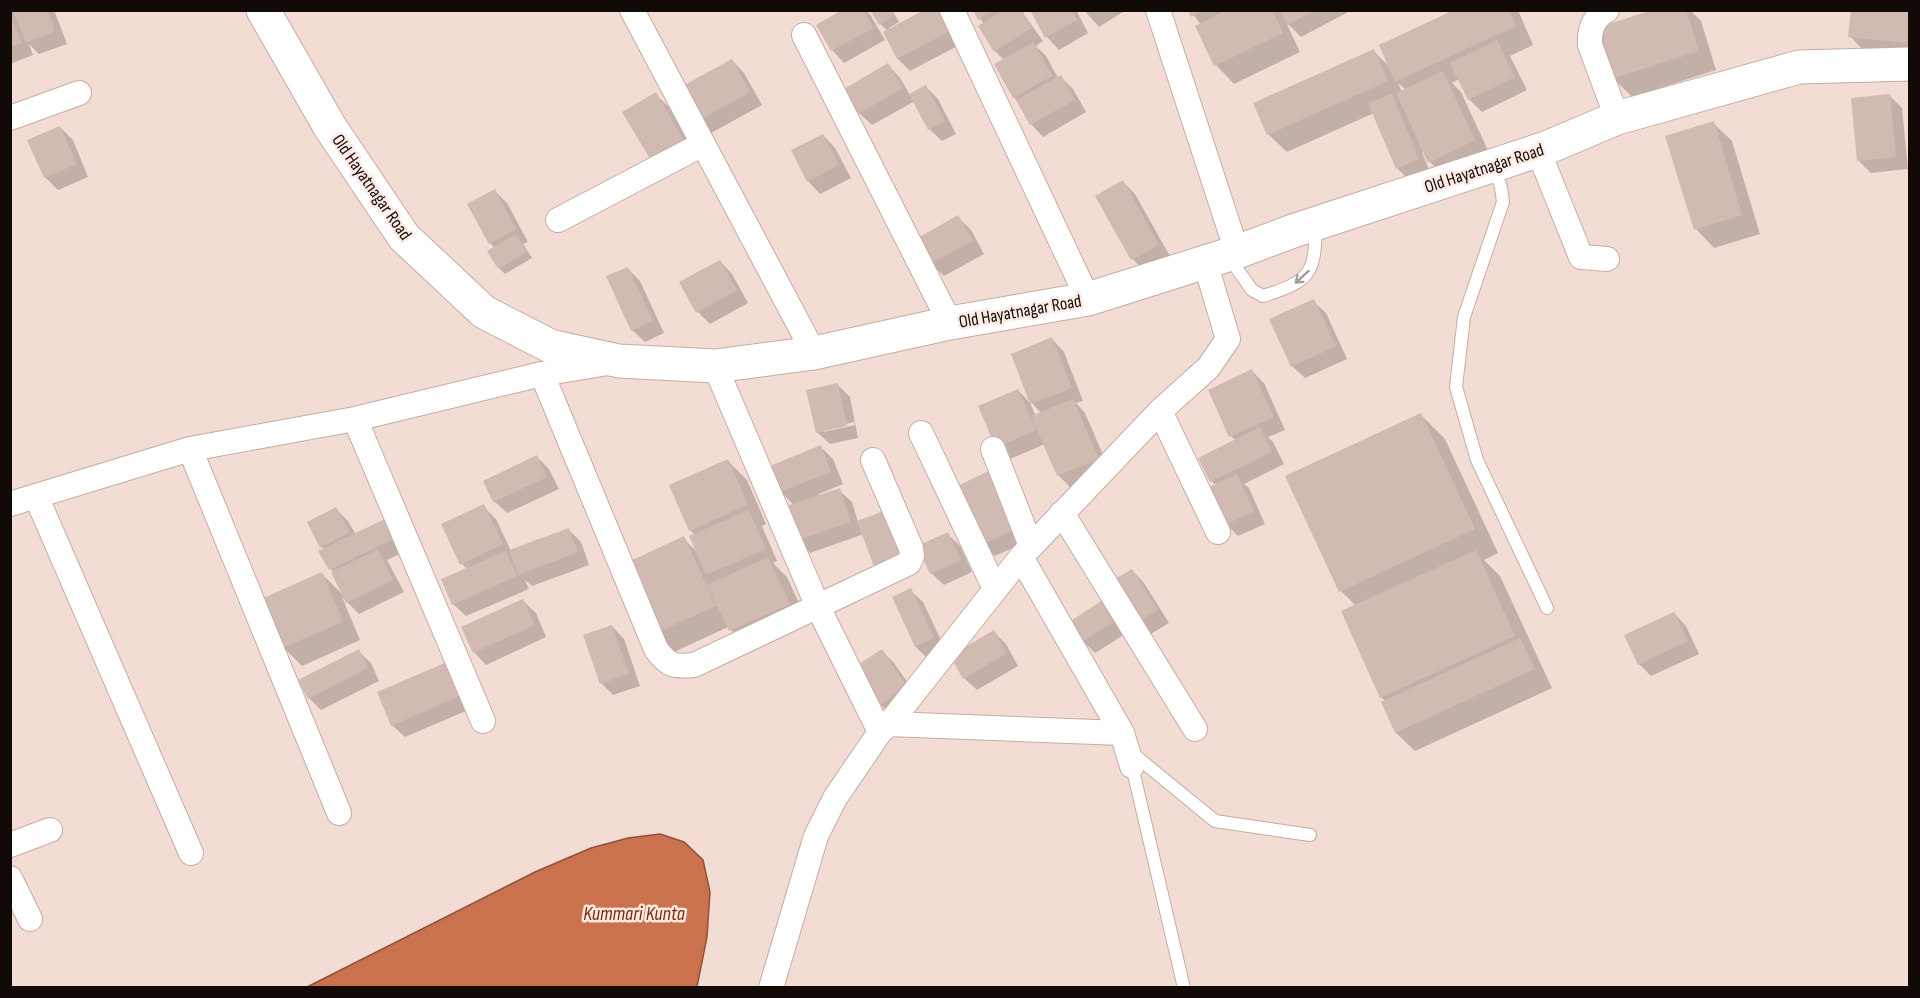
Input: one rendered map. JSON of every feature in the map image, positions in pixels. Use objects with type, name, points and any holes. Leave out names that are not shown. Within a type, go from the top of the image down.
[{"type":"street","name":"Old Hayatnagar Road","points":[[263,10],[330,128],[404,237],[484,312],[550,346],[620,361],[715,366],[814,353],[950,323],[1088,299],[1223,257],[1316,223],[1538,150],[1617,118],[1799,67],[1909,65]]},
{"type":"street","points":[[632,10],[814,353]]},
{"type":"street","points":[[952,10],[1088,299]]},
{"type":"street","points":[[771,987],[816,836],[835,798],[884,728],[1026,551],[1160,411],[1208,368],[1228,339],[1223,257],[1158,10]]},
{"type":"street","points":[[1607,10],[1600,14],[1594,23],[1589,34],[1590,45],[1617,118]]},
{"type":"street","points":[[804,35],[950,323]]},
{"type":"street","points":[[10,118],[79,93]]},
{"type":"street","points":[[558,220],[703,144]]},
{"type":"street","points":[[1538,150],[1581,257],[1607,259]]},
{"type":"street","points":[[10,504],[190,449],[355,419],[542,374],[620,361]]},
{"type":"street","points":[[715,366],[818,607],[884,728]]},
{"type":"street","points":[[542,374],[656,649],[668,663],[679,666],[694,664],[909,563],[912,556],[911,548],[873,460]]},
{"type":"street","points":[[1160,411],[1218,532]]},
{"type":"street","points":[[355,419],[483,722]]},
{"type":"street","points":[[921,433],[995,589]]},
{"type":"street","points":[[190,449],[339,813]]},
{"type":"street","points":[[993,449],[1026,551],[1127,749]]},
{"type":"street","points":[[36,496],[190,853]]},
{"type":"street","points":[[1062,513],[1194,729]]},
{"type":"street","points":[[884,728],[1127,749]]},
{"type":"street","points":[[10,845],[50,830]]},
{"type":"street","points":[[10,878],[30,919]]},
{"type":"lane","points":[[1493,165],[1501,187],[1503,202],[1464,317],[1455,387],[1477,460],[1547,608]]},
{"type":"lane","points":[[1223,257],[1252,290],[1263,296],[1283,290],[1299,282],[1310,270],[1316,255],[1316,223]]},
{"type":"lane","points":[[1127,749],[1215,821],[1310,835]]},
{"type":"lane","points":[[1127,749],[1184,987]]},
{"type":"water","name":"Kummari Kunta","points":[[660,834],[684,842],[703,860],[710,892],[707,937],[697,987],[307,987],[535,872],[591,848],[628,838]]},
{"type":"building","points":[[13,10],[47,10],[55,31],[26,43]]},
{"type":"building","points":[[842,10],[864,10],[873,28],[831,51],[816,25]]},
{"type":"building","points":[[870,10],[891,10],[894,15],[879,25]]},
{"type":"building","points":[[924,10],[941,10],[952,30],[897,59],[883,32]]},
{"type":"building","points":[[973,10],[994,10],[978,20]]},
{"type":"building","points":[[1003,10],[1020,10],[1032,28],[994,52],[978,26]]},
{"type":"building","points":[[1030,10],[1072,10],[1077,20],[1045,38]]},
{"type":"building","points":[[1188,10],[1203,10],[1191,17]]},
{"type":"building","points":[[1226,10],[1272,10],[1283,33],[1214,66],[1195,26]]},
{"type":"building","points":[[1280,10],[1316,10],[1288,25]]},
{"type":"building","points":[[1454,10],[1509,10],[1516,26],[1395,82],[1379,45]]},
{"type":"building","points":[[1652,10],[1686,10],[1699,51],[1612,79],[1596,28]]},
{"type":"building","points":[[1851,10],[1910,10],[1907,43],[1848,37]]},
{"type":"building","points":[[10,14],[22,43],[10,47]]},
{"type":"building","points":[[1497,40],[1515,77],[1468,100],[1450,63]]},
{"type":"building","points":[[1034,42],[1052,76],[1013,98],[994,64]]},
{"type":"building","points":[[1374,49],[1388,81],[1267,135],[1253,103]]},
{"type":"building","points":[[732,59],[750,92],[698,121],[679,88]]},
{"type":"building","points":[[888,63],[903,88],[858,114],[844,89]]},
{"type":"building","points":[[1443,71],[1475,140],[1428,163],[1396,93]]},
{"type":"building","points":[[1061,75],[1075,100],[1030,125],[1016,100]]},
{"type":"building","points":[[926,85],[945,121],[928,130],[909,94]]},
{"type":"building","points":[[656,92],[685,142],[652,162],[622,112]]},
{"type":"building","points":[[1392,94],[1419,159],[1396,169],[1368,103]]},
{"type":"building","points":[[1890,94],[1896,157],[1857,161],[1851,98]]},
{"type":"building","points":[[1714,121],[1742,215],[1694,230],[1665,136]]},
{"type":"building","points":[[60,126],[77,164],[44,178],[27,140]]},
{"type":"building","points":[[823,134],[839,165],[807,182],[791,150]]},
{"type":"building","points":[[1123,180],[1159,245],[1131,260],[1095,196]]},
{"type":"building","points":[[495,189],[516,229],[489,244],[467,204]]},
{"type":"building","points":[[958,215],[973,241],[930,264],[916,239]]},
{"type":"building","points":[[516,234],[527,252],[498,269],[487,251]]},
{"type":"building","points":[[720,260],[737,290],[696,313],[679,282]]},
{"type":"building","points":[[628,267],[653,321],[631,331],[606,276]]},
{"type":"building","points":[[1314,299],[1336,346],[1291,367],[1269,319]]},
{"type":"building","points":[[1052,337],[1072,388],[1030,404],[1011,354]]},
{"type":"building","points":[[1252,369],[1274,417],[1229,437],[1208,390]]},
{"type":"building","points":[[838,383],[847,426],[816,433],[806,390]]},
{"type":"building","points":[[1018,389],[1036,430],[996,448],[978,406]]},
{"type":"building","points":[[1073,399],[1099,459],[1057,476],[1031,416]]},
{"type":"building","points":[[1421,413],[1475,529],[1339,592],[1285,476]]},
{"type":"building","points":[[1260,427],[1272,452],[1210,482],[1198,458]]},
{"type":"building","points":[[821,445],[831,472],[780,492],[770,466]]},
{"type":"building","points":[[537,455],[547,477],[493,502],[483,481]]},
{"type":"building","points":[[728,459],[748,505],[689,531],[669,485]]},
{"type":"building","points":[[991,470],[1018,528],[982,545],[955,487]]},
{"type":"building","points":[[1237,474],[1254,511],[1225,525],[1207,488]]},
{"type":"building","points":[[840,488],[851,522],[796,541],[784,507]]},
{"type":"building","points":[[484,504],[503,544],[460,565],[441,524]]},
{"type":"building","points":[[336,507],[350,532],[320,548],[307,522]]},
{"type":"building","points":[[889,509],[908,559],[876,572],[857,521]]},
{"type":"building","points":[[749,510],[766,549],[706,575],[689,536]]},
{"type":"building","points":[[387,518],[396,538],[329,570],[318,551]]},
{"type":"building","points":[[569,528],[578,552],[518,575],[509,550]]},
{"type":"building","points":[[948,532],[961,560],[930,574],[917,546]]},
{"type":"building","points":[[684,536],[716,606],[654,634],[622,565]]},
{"type":"building","points":[[378,549],[393,580],[346,603],[331,572]]},
{"type":"building","points":[[1476,550],[1515,636],[1380,698],[1341,611]]},
{"type":"building","points":[[506,551],[517,576],[452,605],[441,579]]},
{"type":"building","points":[[768,557],[790,604],[729,631],[707,585]]},
{"type":"building","points":[[1132,569],[1158,610],[1136,624],[1110,582]]},
{"type":"building","points":[[322,572],[343,622],[282,648],[261,599]]},
{"type":"building","points":[[911,588],[934,638],[915,647],[892,597]]},
{"type":"building","points":[[1106,598],[1119,618],[1082,642],[1069,622]]},
{"type":"building","points":[[523,599],[535,625],[473,653],[461,627]]},
{"type":"building","points":[[1674,612],[1688,641],[1638,665],[1624,635]]},
{"type":"building","points":[[612,625],[629,674],[600,684],[583,635]]},
{"type":"building","points":[[994,630],[1007,653],[963,679],[950,656]]},
{"type":"building","points":[[1520,638],[1535,669],[1395,733],[1381,702]]},
{"type":"building","points":[[359,649],[368,668],[308,699],[298,680]]},
{"type":"building","points":[[882,649],[907,686],[880,705],[853,668]]},
{"type":"building","points":[[447,662],[462,695],[391,726],[377,692]]}]
